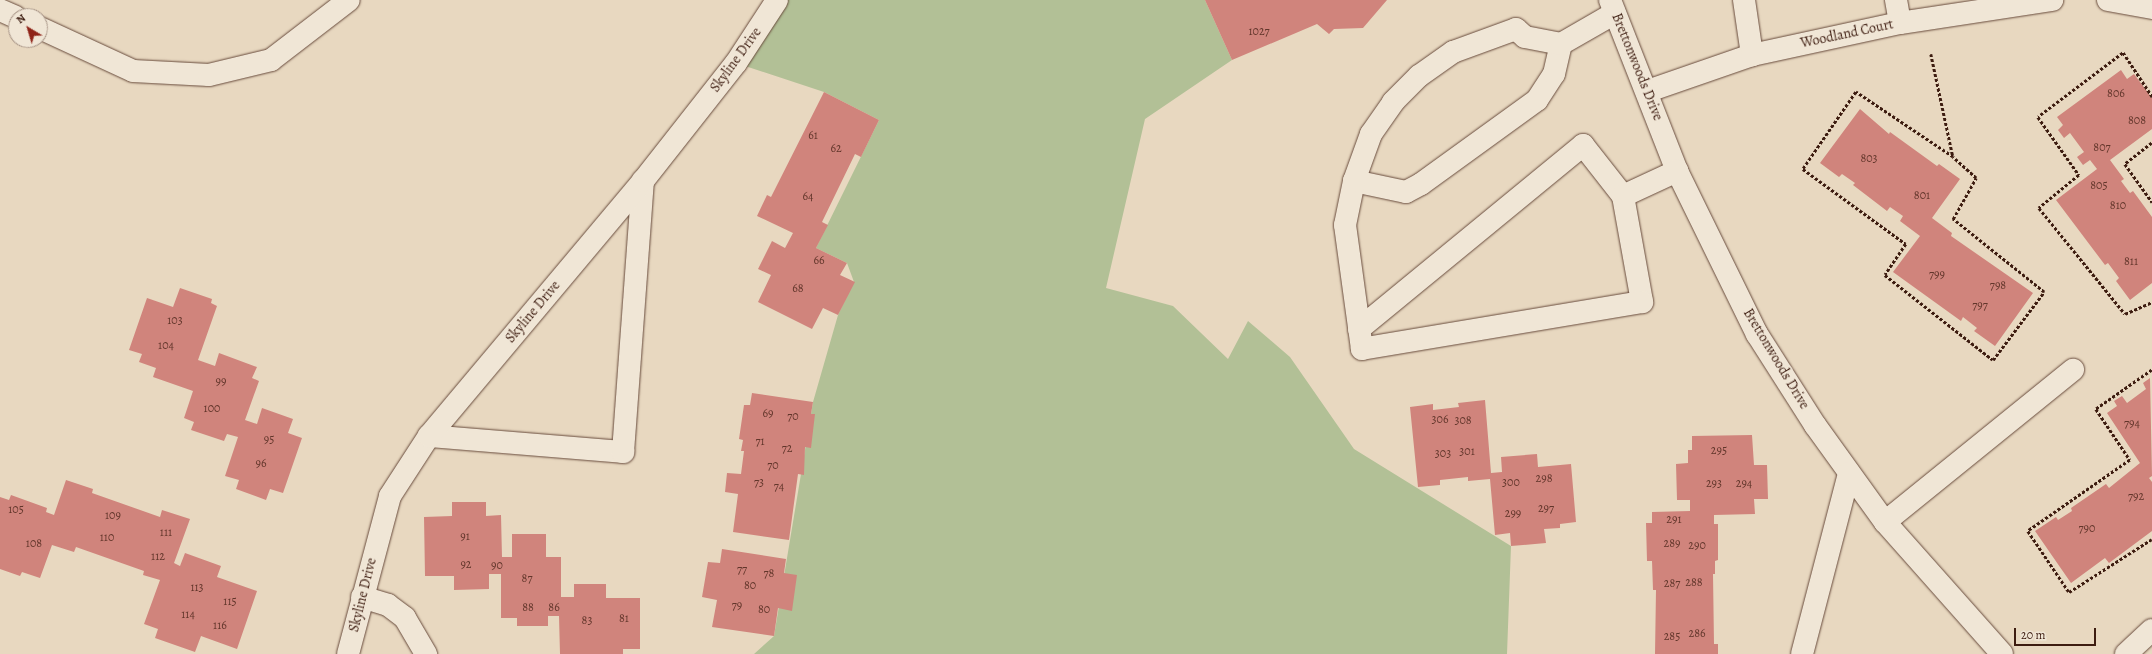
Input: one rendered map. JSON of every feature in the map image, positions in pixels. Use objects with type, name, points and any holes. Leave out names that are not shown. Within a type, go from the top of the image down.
[{"type":"street","points":[[48,32],[133,71],[208,75],[271,60],[349,0]]},
{"type":"street","name":"Skyline Drive","points":[[348,654],[390,496],[429,436],[644,181],[736,63],[777,0]]},
{"type":"street","points":[[1744,0],[1752,55]]},
{"type":"street","points":[[1896,0],[1900,23]]},
{"type":"street","name":"Woodland Court","points":[[1648,91],[1752,55],[1900,23],[2052,0]]},
{"type":"street","points":[[2108,0],[2152,8]]},
{"type":"street","points":[[1354,181],[1406,192],[1421,184],[1537,100],[1554,74],[1561,44],[1613,7]]},
{"type":"street","name":"Brettonwoods Drive","points":[[1613,7],[1634,67],[1648,91],[1677,171],[1757,334],[1849,473],[1885,522],[2002,654]]},
{"type":"street","points":[[1360,329],[1583,145],[1623,196],[1642,302],[1362,349],[1345,225],[1354,181],[1371,134],[1392,102],[1419,76],[1453,52],[1516,29],[1525,37],[1561,44]]},
{"type":"street","points":[[1623,196],[1677,171]]},
{"type":"street","points":[[429,436],[622,452],[644,181]]},
{"type":"street","points":[[1885,522],[2073,370]]},
{"type":"street","points":[[1802,654],[1849,473]]},
{"type":"street","points":[[362,597],[388,605],[405,618],[426,654]]},
{"type":"street","points":[[2126,654],[2152,630]]},
{"type":"path","points":[[2152,97],[2123,53],[2038,117],[2080,175],[2039,208],[2125,314],[2152,302]]},
{"type":"path","points":[[1931,54],[1953,157],[1976,178],[1953,219],[2044,292],[1993,360],[1885,275],[1906,244],[1803,169],[1856,92],[1953,157]]},
{"type":"path","points":[[2152,143],[2125,164],[2152,202]]},
{"type":"path","points":[[2152,370],[2096,409],[2130,460],[2028,531],[2069,592],[2152,539]]},
{"type":"green space","points":[[777,0],[1205,0],[1232,60],[1145,119],[1106,288],[1173,306],[1228,359],[1248,321],[1290,357],[1354,449],[1511,546],[1507,654],[754,654],[774,636],[813,402],[838,315],[854,282],[847,263],[816,248],[879,120],[824,92],[736,63]]},
{"type":"building","points":[[1205,0],[1387,0],[1363,28],[1334,29],[1329,34],[1317,24],[1232,60]]},
{"type":"building","points":[[2121,70],[2127,79],[2134,74],[2152,98],[2152,129],[2110,160],[2124,179],[2121,181],[2130,193],[2133,191],[2152,217],[2152,283],[2130,300],[2116,281],[2119,278],[2108,263],[2105,265],[2056,200],[2097,169],[2090,160],[2083,165],[2077,157],[2084,152],[2070,133],[2064,138],[2058,130],[2063,125],[2057,117]]},
{"type":"building","points":[[824,92],[879,120],[861,157],[855,154],[822,222],[828,225],[816,248],[847,263],[840,275],[855,282],[838,315],[823,308],[812,329],[758,302],[771,275],[758,269],[772,241],[785,248],[793,233],[757,216],[767,195],[771,197]]},
{"type":"building","points":[[1860,109],[1889,134],[1890,132],[1937,166],[1939,164],[1960,179],[1932,218],[1952,233],[1951,236],[2033,293],[1995,346],[1974,331],[1977,328],[1963,317],[1961,321],[1893,272],[1920,236],[1900,221],[1903,216],[1890,207],[1887,211],[1853,185],[1855,183],[1842,174],[1839,177],[1820,163]]},
{"type":"building","points":[[180,288],[212,299],[211,303],[217,306],[198,360],[215,366],[219,353],[257,367],[252,378],[259,381],[245,420],[257,424],[262,408],[293,419],[288,433],[302,438],[283,493],[270,489],[266,500],[236,489],[239,480],[225,476],[238,437],[227,434],[224,441],[191,430],[194,422],[184,418],[193,391],[153,377],[156,368],[139,362],[142,354],[129,350],[147,298],[173,307]]},
{"type":"building","points":[[2150,378],[2152,476],[2149,478],[2152,482],[2152,531],[2109,563],[2105,558],[2071,583],[2035,531],[2056,517],[2058,520],[2072,511],[2071,508],[2106,484],[2109,488],[2140,463],[2107,413],[2117,406],[2114,401],[2122,396],[2127,403],[2146,389],[2143,383]]},
{"type":"building","points":[[752,393],[813,402],[811,414],[815,414],[811,448],[805,447],[804,475],[798,474],[789,540],[733,532],[738,494],[725,492],[727,473],[741,474],[744,451],[741,451],[743,440],[739,439],[744,405],[750,405]]},
{"type":"building","points":[[1485,400],[1491,473],[1502,472],[1501,457],[1537,454],[1538,467],[1571,464],[1576,522],[1560,524],[1560,528],[1544,529],[1546,543],[1511,546],[1510,533],[1495,535],[1490,479],[1468,481],[1468,477],[1440,480],[1440,485],[1418,487],[1410,407],[1433,404],[1433,410],[1459,407],[1458,403]]},
{"type":"building","points":[[1752,435],[1754,465],[1767,465],[1768,499],[1754,499],[1755,514],[1714,515],[1714,524],[1718,524],[1718,560],[1715,561],[1715,574],[1713,574],[1714,644],[1718,644],[1718,654],[1655,654],[1656,590],[1653,590],[1652,561],[1647,561],[1646,523],[1652,523],[1652,512],[1690,511],[1690,500],[1677,500],[1676,464],[1688,463],[1688,450],[1692,450],[1692,436]]},
{"type":"building","points":[[66,480],[93,489],[92,493],[160,517],[162,510],[190,519],[174,563],[180,566],[185,553],[221,566],[217,577],[257,591],[237,649],[201,636],[195,652],[155,638],[158,629],[144,624],[160,580],[143,575],[144,571],[76,547],[74,552],[52,545],[40,578],[22,572],[20,576],[0,569],[0,497],[9,500],[11,495],[47,508],[46,512],[54,515]]},
{"type":"building","points":[[452,502],[486,502],[486,516],[501,515],[502,557],[512,557],[512,534],[546,534],[546,557],[561,557],[561,597],[574,597],[574,584],[606,584],[606,598],[640,598],[640,649],[623,649],[623,654],[560,654],[559,616],[548,616],[548,626],[517,626],[517,618],[501,618],[501,574],[489,574],[489,589],[454,590],[454,576],[425,576],[424,517],[452,516]]},
{"type":"building","points":[[722,549],[786,559],[784,573],[797,575],[792,611],[778,608],[774,636],[712,627],[717,600],[702,597],[708,562],[720,563]]}]
